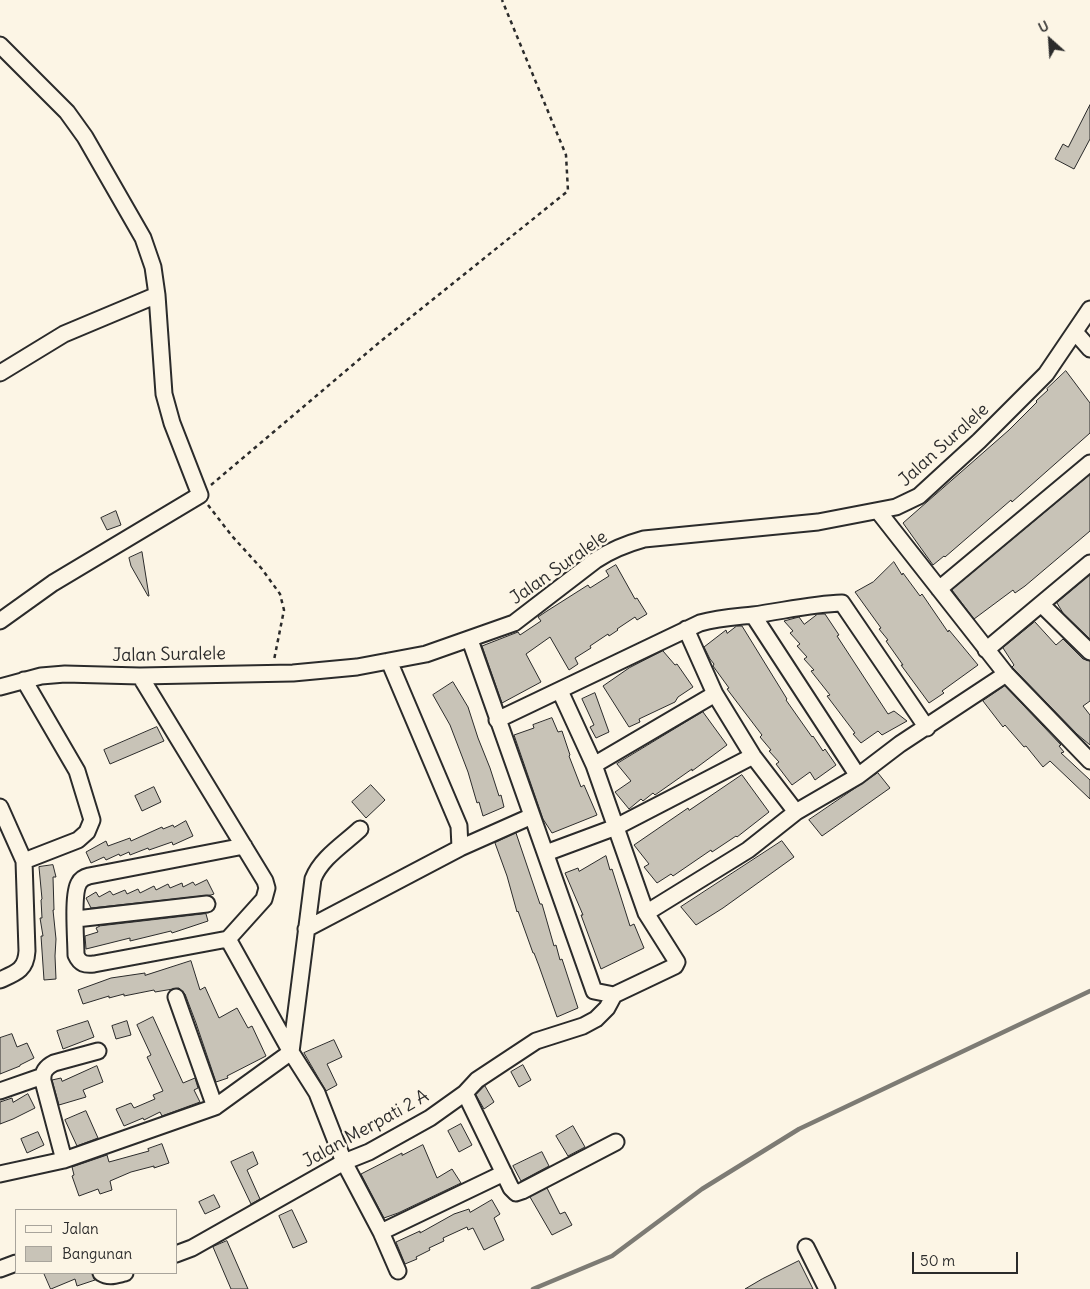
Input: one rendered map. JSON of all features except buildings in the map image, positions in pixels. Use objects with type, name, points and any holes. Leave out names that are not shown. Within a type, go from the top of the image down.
[{"type":"street","points":[[0,45],[57,102],[85,137],[143,238],[153,267],[157,295],[164,394],[172,423],[200,495],[53,583],[0,621]]},
{"type":"street","points":[[0,373],[64,334],[157,295]]},
{"type":"street","name":"Jalan Suralele","points":[[0,687],[41,676],[65,674],[140,676],[293,673],[357,667],[426,654],[514,623],[596,560],[629,543],[818,522],[878,511],[907,503],[919,496],[979,441],[1046,374],[1090,310]]},
{"type":"street","points":[[1075,332],[1090,348]]},
{"type":"street","points":[[939,589],[1090,464]]},
{"type":"street","points":[[878,511],[1006,674],[1090,761]]},
{"type":"street","points":[[986,650],[1090,563]]},
{"type":"street","points":[[497,720],[700,623],[720,617],[752,615],[824,603],[842,603],[927,728]]},
{"type":"street","points":[[1041,604],[1090,652]]},
{"type":"street","points":[[752,615],[858,776]]},
{"type":"street","points":[[686,629],[715,694],[753,756],[796,812]]},
{"type":"street","points":[[470,640],[594,991],[614,995],[677,965],[676,958],[646,912],[594,764],[560,691]]},
{"type":"street","points":[[389,661],[458,826],[460,848]]},
{"type":"street","points":[[646,912],[748,850],[796,812],[858,776],[900,744],[927,728],[1006,674]]},
{"type":"street","points":[[140,676],[261,873],[267,888],[264,899],[228,939],[94,964],[83,964],[78,961],[76,955],[76,919],[78,883],[83,878],[244,846]]},
{"type":"street","points":[[24,680],[77,771],[92,820],[87,832],[78,840],[24,861]]},
{"type":"street","points":[[594,764],[715,694]]},
{"type":"street","points":[[546,853],[616,827],[753,756]]},
{"type":"street","points":[[0,806],[24,861],[26,960],[24,967],[0,980]]},
{"type":"street","points":[[306,929],[460,848],[532,816]]},
{"type":"street","points":[[0,1174],[64,1160],[215,1106],[291,1052],[313,879],[322,863],[360,829]]},
{"type":"street","points":[[76,919],[207,904]]},
{"type":"street","points":[[228,939],[291,1052],[317,1093],[344,1162],[381,1232],[398,1271]]},
{"type":"street","name":"Jalan Merpati 2 A","points":[[178,1253],[192,1248],[344,1162],[369,1152],[430,1118],[465,1094],[477,1080],[536,1041],[583,1026],[596,1019],[607,1008],[614,995]]},
{"type":"street","points":[[176,997],[215,1106]]},
{"type":"street","points":[[64,1160],[43,1076],[45,1070],[54,1063],[98,1052]]},
{"type":"street","points":[[0,1091],[43,1076]]},
{"type":"street","points":[[465,1094],[510,1188],[516,1192],[522,1191],[616,1142]]},
{"type":"street","points":[[381,1232],[504,1173]]},
{"type":"street","points":[[806,1247],[827,1289]]},
{"type":"street","points":[[0,1269],[15,1263]]},
{"type":"street","points":[[102,1274],[113,1276],[121,1274]]},
{"type":"path","points":[[272,673],[284,610],[280,594],[262,569],[232,536],[200,495],[381,342],[568,191],[566,155],[502,0]]},
{"type":"waterway","points":[[533,1289],[612,1256],[702,1189],[799,1129],[1090,991]]}]
